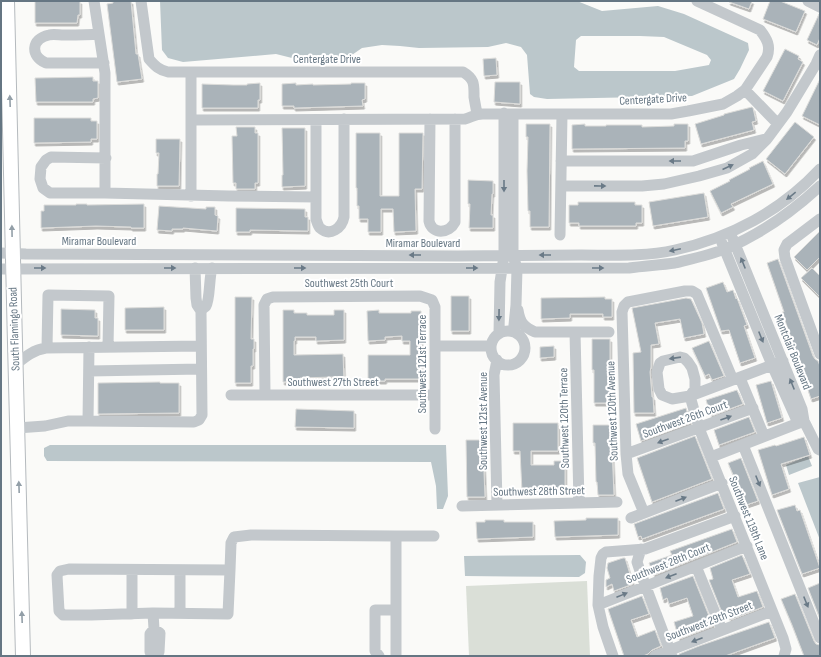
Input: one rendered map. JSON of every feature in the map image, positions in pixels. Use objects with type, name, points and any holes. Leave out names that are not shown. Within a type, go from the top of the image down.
[{"type":"main road","name":"South Flamingo Road","points":[[7,1],[7,268],[15,365],[23,656]]},
{"type":"street","points":[[94,1],[105,73],[105,193]]},
{"type":"street","name":"Centergate Drive","points":[[141,1],[149,59],[160,70],[168,72],[464,72],[473,80],[474,99],[480,114],[671,114],[723,104],[745,90],[767,57],[768,43],[760,30],[696,1]]},
{"type":"street","points":[[808,1],[820,7]]},
{"type":"street","points":[[99,34],[49,35],[40,38],[36,43],[34,52],[41,61],[46,63],[104,63]]},
{"type":"street","points":[[561,186],[642,186],[664,184],[727,168],[752,154],[767,139],[791,105],[820,55]]},
{"type":"street","points":[[191,72],[191,196]]},
{"type":"street","points":[[745,90],[778,124]]},
{"type":"street","points":[[191,120],[455,119],[469,118],[480,114]]},
{"type":"street","points":[[499,333],[500,282],[502,268],[509,256],[509,114]]},
{"type":"street","points":[[560,235],[562,114]]},
{"type":"street","points":[[316,120],[316,219],[320,228],[330,232],[336,230],[344,221],[344,119]]},
{"type":"street","points":[[430,119],[429,221],[430,226],[434,230],[440,232],[447,230],[455,222],[455,119]]},
{"type":"street","points":[[561,161],[693,161],[741,145],[767,139]]},
{"type":"street","points":[[106,158],[51,158],[46,160],[41,167],[40,179],[43,188],[50,193],[191,196],[316,196]]},
{"type":"street","points":[[702,158],[707,174]]},
{"type":"street","name":"Miramar Boulevard","points":[[7,253],[509,256],[647,254],[674,250],[703,243],[725,235],[760,218],[802,187],[820,169]]},
{"type":"street","name":"Miramar Boulevard","points":[[7,268],[629,268],[674,263],[725,249],[775,223],[820,186]]},
{"type":"street","points":[[820,219],[787,244],[784,250],[785,258],[816,331],[820,354]]},
{"type":"street","name":"Montclair Boulevard","points":[[725,235],[735,244],[783,361],[802,409],[801,422]]},
{"type":"street","name":"Montclair Boulevard","points":[[725,235],[725,249],[772,366],[801,422],[820,450]]},
{"type":"street","points":[[201,311],[206,307],[208,302],[210,268],[207,255]]},
{"type":"street","points":[[509,256],[517,268],[514,325],[519,336],[525,344],[526,350],[521,359],[512,365],[506,365],[497,360],[493,356],[491,346],[492,341],[499,333],[504,331],[510,330],[519,336],[535,332],[609,332]]},
{"type":"street","points":[[17,428],[45,426],[68,421],[194,422],[199,420],[202,415],[201,311],[197,305],[196,298],[195,268]]},
{"type":"street","name":"Southwest 120th Avenue","points":[[644,513],[628,474],[626,454],[622,312],[624,306],[628,302],[685,291],[692,291],[697,294],[737,379]]},
{"type":"street","points":[[47,348],[48,295],[109,296],[108,347]]},
{"type":"street","name":"Southwest 25th Court","points":[[265,394],[264,305],[267,299],[273,297],[420,296],[432,300]]},
{"type":"street","name":"Southwest 121st Terrace","points":[[432,300],[435,307],[435,429]]},
{"type":"street","points":[[516,305],[520,319],[524,325],[535,332]]},
{"type":"street","name":"Montclair Boulevard","points":[[750,311],[760,306]]},
{"type":"street","name":"Southwest 120th Terrace","points":[[575,332],[579,503]]},
{"type":"street","points":[[15,365],[38,349],[47,348],[201,346]]},
{"type":"street","points":[[435,346],[491,346]]},
{"type":"street","points":[[88,421],[89,347]]},
{"type":"street","name":"Southwest 121st Avenue","points":[[497,360],[494,375],[497,506]]},
{"type":"street","points":[[764,436],[753,408],[737,379],[783,361]]},
{"type":"street","points":[[89,371],[201,369]]},
{"type":"street","name":"Southwest 119th Lane","points":[[737,379],[690,396],[699,428],[783,638],[785,653]]},
{"type":"street","name":"Southwest 27th Street","points":[[231,395],[435,395]]},
{"type":"street","name":"Southwest 26th Court","points":[[626,454],[753,408]]},
{"type":"street","points":[[711,457],[801,422]]},
{"type":"street","name":"Southwest 119th Lane","points":[[743,445],[820,638]]},
{"type":"street","points":[[631,518],[722,484]]},
{"type":"street","name":"Southwest 28th Street","points":[[462,506],[617,502]]},
{"type":"street","points":[[613,656],[603,627],[598,605],[599,576],[603,554],[606,552],[645,549],[735,516]]},
{"type":"street","points":[[230,570],[70,569],[60,571],[58,575],[59,611],[63,615],[153,613],[228,614],[230,570],[231,542],[234,537],[251,535],[434,536]]},
{"type":"street","points":[[396,536],[396,656]]},
{"type":"street","name":"Southwest 28th Court","points":[[598,605],[746,546]]},
{"type":"street","points":[[640,550],[637,562],[671,653]]},
{"type":"street","points":[[696,566],[722,630]]},
{"type":"street","points":[[132,570],[132,614]]},
{"type":"street","points":[[180,570],[180,614]]},
{"type":"street","points":[[379,656],[375,650],[375,610],[396,610]]},
{"type":"street","name":"Southwest 29th Street","points":[[655,656],[671,653],[722,630],[772,611]]},
{"type":"street","points":[[153,613],[154,628],[160,633],[159,652],[154,656]]},
{"type":"shaded area","points":[[160,1],[577,1],[602,11],[658,6],[684,14],[748,43],[749,50],[734,79],[692,96],[547,99],[534,97],[530,94],[527,55],[521,47],[506,43],[488,47],[419,48],[382,45],[362,48],[349,57],[292,58],[276,54],[183,62],[168,58],[162,50]],"holes":[[[581,36],[664,37],[707,55],[711,60],[709,65],[675,71],[579,71],[574,67],[576,40]]]},
{"type":"shaded area","points":[[50,445],[446,445],[448,496],[443,509],[437,509],[436,486],[431,462],[47,461],[44,456],[44,448]]},
{"type":"shaded area","points":[[808,456],[812,466],[789,475],[786,465]]},
{"type":"shaded area","points":[[820,477],[820,540],[798,483]]},
{"type":"shaded area","points":[[580,555],[586,562],[585,573],[579,577],[465,576],[464,556]]},
{"type":"shaded area","points":[[587,581],[590,656],[469,656],[466,586]]},
{"type":"building","points":[[35,1],[80,1],[80,15],[78,15],[77,23],[35,23]]},
{"type":"building","points":[[113,1],[131,1],[136,54],[138,54],[142,79],[117,82],[107,4],[113,3]]},
{"type":"building","points":[[729,1],[752,1],[749,9]]},
{"type":"building","points":[[770,1],[780,1],[805,11],[796,32],[763,19]]},
{"type":"building","points":[[819,14],[820,38],[817,45],[807,40]]},
{"type":"building","points":[[785,49],[799,56],[798,59],[803,62],[783,101],[763,91]]},
{"type":"building","points":[[496,58],[497,75],[484,76],[483,59]]},
{"type":"building","points":[[93,77],[93,81],[98,81],[98,98],[93,99],[93,102],[36,102],[35,78]]},
{"type":"building","points":[[820,79],[820,125],[802,116]]},
{"type":"building","points":[[495,82],[520,82],[520,104],[494,102]]},
{"type":"building","points":[[260,83],[260,100],[258,100],[258,108],[202,108],[202,84],[247,85]]},
{"type":"building","points":[[296,83],[296,85],[313,85],[365,83],[365,99],[362,100],[363,106],[294,108],[294,106],[282,106],[282,84]]},
{"type":"building","points":[[752,107],[756,121],[752,122],[754,130],[701,144],[695,124],[724,114]]},
{"type":"building","points":[[34,118],[91,118],[91,121],[97,121],[97,139],[91,139],[91,142],[34,143]]},
{"type":"building","points":[[795,122],[814,137],[785,174],[766,159]]},
{"type":"building","points":[[526,124],[550,124],[549,227],[530,227],[527,171],[528,137],[526,137]]},
{"type":"building","points":[[585,124],[585,126],[642,125],[642,127],[688,124],[688,141],[685,141],[685,148],[572,149],[572,125]]},
{"type":"building","points":[[236,127],[255,127],[255,133],[258,133],[258,183],[255,183],[255,189],[236,189],[236,183],[233,183],[232,136],[237,136]]},
{"type":"building","points":[[282,128],[305,128],[305,186],[282,187]]},
{"type":"building","points":[[356,133],[380,133],[380,196],[399,196],[399,133],[423,133],[422,189],[415,189],[416,231],[394,232],[393,209],[381,209],[381,232],[368,232],[368,219],[359,219],[359,206],[357,206],[356,188]]},
{"type":"building","points":[[156,139],[180,139],[179,186],[157,186],[159,153],[156,153]]},
{"type":"building","points":[[763,161],[773,184],[731,204],[733,207],[721,213],[710,191]]},
{"type":"building","points":[[468,180],[493,181],[491,215],[493,215],[493,228],[469,228],[470,204],[468,204]]},
{"type":"building","points":[[704,193],[708,217],[653,226],[649,202]]},
{"type":"building","points":[[578,202],[635,202],[635,205],[642,205],[642,223],[636,223],[636,226],[579,226],[579,223],[569,223],[569,205],[578,205]]},
{"type":"building","points":[[144,204],[144,228],[96,226],[41,228],[41,211],[44,211],[44,205]]},
{"type":"building","points":[[159,206],[206,209],[206,207],[215,207],[215,215],[218,216],[217,231],[183,228],[172,229],[172,231],[157,230]]},
{"type":"building","points":[[236,208],[305,209],[305,217],[308,217],[308,231],[250,230],[250,232],[236,232]]},
{"type":"building","points":[[820,231],[820,257],[807,270],[794,257]]},
{"type":"building","points":[[778,259],[813,356],[818,361],[820,366],[820,396],[811,399],[791,343],[789,343],[786,336],[790,335],[782,312],[784,312],[767,263]]},
{"type":"building","points":[[812,268],[820,276],[820,297],[801,278]]},
{"type":"building","points":[[723,282],[727,292],[733,290],[736,299],[737,298],[747,325],[744,326],[755,358],[740,363],[729,330],[721,331],[706,288]]},
{"type":"building","points":[[451,296],[469,296],[469,331],[451,331]]},
{"type":"building","points":[[235,297],[252,297],[251,339],[254,339],[254,349],[253,366],[251,366],[251,383],[235,383]]},
{"type":"building","points":[[605,297],[605,299],[612,299],[612,317],[603,317],[603,314],[570,314],[570,318],[541,319],[541,298]]},
{"type":"building","points":[[686,298],[691,299],[702,323],[704,334],[684,338],[680,319],[655,323],[659,344],[651,345],[650,372],[654,413],[634,413],[633,353],[641,352],[632,308]]},
{"type":"building","points":[[164,307],[164,330],[125,330],[125,308]]},
{"type":"building","points":[[61,309],[95,310],[95,318],[98,318],[98,336],[61,335]]},
{"type":"building","points":[[283,310],[294,310],[294,313],[307,313],[307,315],[334,315],[334,310],[344,310],[344,340],[316,341],[316,337],[295,337],[294,355],[343,354],[344,381],[333,382],[333,377],[300,378],[300,381],[283,382]]},
{"type":"building","points":[[379,310],[379,313],[411,313],[411,311],[421,311],[422,379],[385,379],[385,381],[368,381],[368,355],[410,355],[410,341],[402,341],[402,336],[385,337],[385,340],[368,341],[367,311]]},
{"type":"building","points":[[592,339],[610,339],[610,403],[594,403]]},
{"type":"building","points":[[709,341],[724,376],[712,380],[709,374],[705,376],[692,348]]},
{"type":"building","points":[[554,346],[554,357],[540,358],[540,347]]},
{"type":"building","points":[[771,381],[782,418],[767,423],[756,385]]},
{"type":"building","points":[[98,383],[179,383],[179,413],[98,414]]},
{"type":"building","points":[[737,390],[743,404],[711,416],[706,400]]},
{"type":"building","points":[[686,408],[690,423],[641,441],[636,424]]},
{"type":"building","points":[[296,409],[354,411],[354,428],[295,427]]},
{"type":"building","points":[[749,417],[755,432],[719,445],[714,430]]},
{"type":"building","points":[[513,423],[558,423],[558,451],[531,451],[531,465],[554,465],[554,461],[565,461],[565,491],[522,492],[520,451],[513,451]]},
{"type":"building","points":[[593,425],[611,425],[614,495],[598,495],[596,482],[595,443],[593,443]]},
{"type":"building","points":[[695,436],[712,479],[652,502],[637,458]]},
{"type":"building","points":[[804,437],[810,455],[781,464],[789,489],[772,495],[758,450]]},
{"type":"building","points":[[466,440],[484,440],[485,497],[467,497]]},
{"type":"building","points":[[741,458],[758,501],[746,505],[728,463]]},
{"type":"building","points":[[718,493],[724,509],[642,539],[641,536],[638,537],[634,524]]},
{"type":"building","points":[[795,505],[797,511],[800,510],[820,568],[802,574],[777,510]]},
{"type":"building","points":[[586,518],[618,518],[618,535],[555,537],[554,521],[586,520]]},
{"type":"building","points":[[485,520],[504,520],[504,522],[533,522],[533,537],[477,539],[476,522],[485,522]]},
{"type":"building","points":[[732,529],[737,542],[654,575],[649,563],[672,555],[670,551]]},
{"type":"building","points":[[742,555],[750,574],[732,580],[738,597],[757,591],[763,607],[730,620],[728,614],[723,615],[709,580],[713,579],[710,568]]},
{"type":"building","points":[[625,558],[633,584],[614,591],[612,584],[606,587],[606,580],[610,578],[607,568],[608,563]]},
{"type":"building","points":[[693,576],[713,626],[679,639],[674,622],[693,616],[687,598],[669,604],[667,598],[663,600],[660,588]]},
{"type":"building","points":[[820,583],[820,619],[808,588]]},
{"type":"building","points":[[795,594],[814,641],[816,644],[820,645],[820,656],[804,656],[781,599]]},
{"type":"building","points":[[642,596],[649,614],[631,620],[637,637],[655,630],[661,646],[643,656],[624,656],[608,609]]},
{"type":"building","points":[[769,622],[775,638],[725,656],[679,656],[679,654],[699,646]]}]
